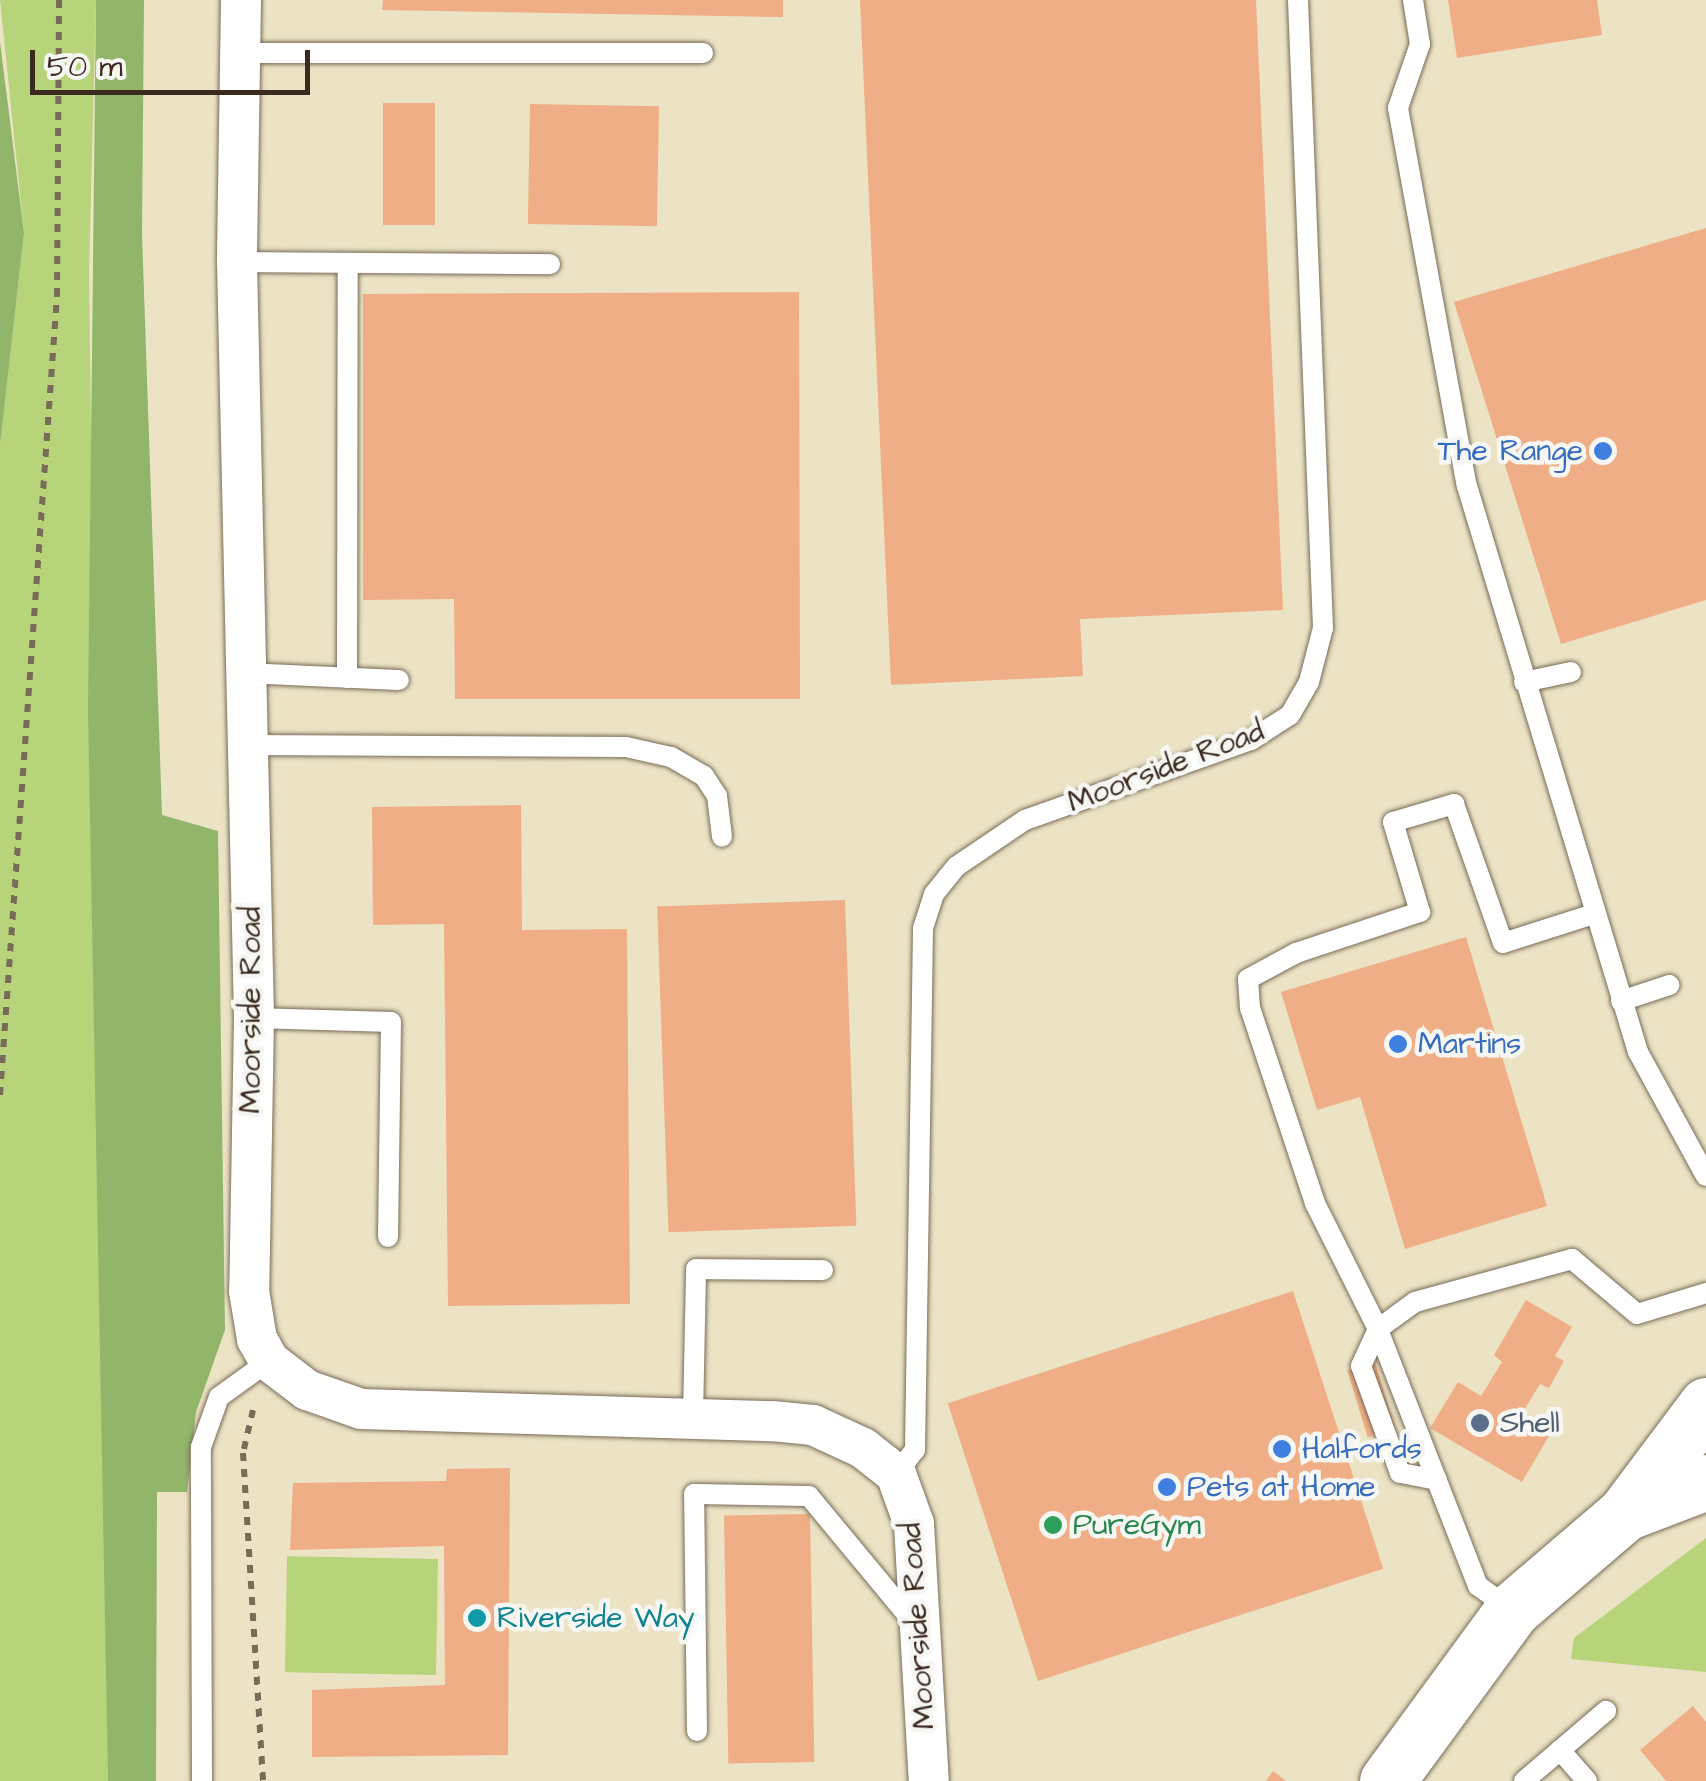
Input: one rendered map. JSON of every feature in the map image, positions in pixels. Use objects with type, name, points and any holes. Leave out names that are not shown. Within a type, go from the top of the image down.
[{"type":"street","name":"Moorside Road","points":[[241,0],[236,262],[254,1018],[248,1291],[257,1339],[277,1367]]},
{"type":"street","points":[[277,1367],[307,1390],[361,1408],[693,1417],[813,1425],[863,1448],[896,1474]]},
{"type":"street","points":[[1387,1781],[1512,1610],[1625,1514],[1706,1405]]},
{"type":"street","name":"Moorside Road","points":[[896,1474],[914,1524],[929,1781]]},
{"type":"street","points":[[1625,1514],[1706,1482]]},
{"type":"lane","name":"Moorside Road","points":[[896,1474],[915,1450],[923,928],[934,894],[956,866],[1024,820],[1250,740],[1290,715],[1309,682],[1323,628],[1298,0]]},
{"type":"lane","points":[[1414,0],[1420,44],[1398,108],[1467,486],[1620,1001],[1638,1052],[1678,1118],[1706,1176]]},
{"type":"lane","points":[[239,53],[704,53]]},
{"type":"lane","points":[[236,262],[550,264]]},
{"type":"lane","points":[[347,678],[348,264]]},
{"type":"lane","points":[[244,672],[400,680]]},
{"type":"lane","points":[[1524,682],[1571,672]]},
{"type":"lane","points":[[246,745],[626,747],[670,757],[704,776],[717,796],[722,837]]},
{"type":"lane","points":[[1512,1610],[1478,1586],[1378,1329],[1314,1203],[1250,1008],[1248,979],[1296,953],[1420,912],[1393,822],[1454,804],[1503,943],[1594,914]]},
{"type":"lane","points":[[1620,1001],[1669,985]]},
{"type":"lane","points":[[254,1018],[391,1022],[388,1237]]},
{"type":"lane","points":[[1678,1118],[1706,1145]]},
{"type":"lane","points":[[1436,1480],[1400,1474],[1382,1434],[1361,1366],[1378,1329],[1415,1302],[1572,1259],[1638,1314],[1706,1293]]},
{"type":"lane","points":[[693,1417],[696,1269],[823,1270]]},
{"type":"lane","points":[[202,1781],[201,1447],[219,1398],[277,1367]]},
{"type":"lane","points":[[697,1731],[694,1494],[809,1496],[920,1630]]},
{"type":"lane","points":[[1524,1781],[1606,1711]]},
{"type":"lane","points":[[1560,1750],[1587,1781]]},
{"type":"path","points":[[0,1095],[58,296],[60,0]]},
{"type":"path","points":[[264,1781],[244,1453],[246,1420],[277,1367]]},
{"type":"green space","points":[[0,0],[96,0],[89,270],[108,1781],[0,1781],[0,446],[24,233]]},
{"type":"green space","points":[[96,0],[144,0],[142,234],[162,815],[218,831],[225,1330],[196,1412],[187,1492],[157,1492],[156,1781],[108,1781],[88,710]]},
{"type":"green space","points":[[0,42],[24,233],[0,446]]},
{"type":"green space","points":[[1706,1538],[1706,1672],[1571,1659],[1574,1638]]},
{"type":"green space","points":[[287,1556],[438,1559],[436,1675],[285,1672]]},
{"type":"building","points":[[383,0],[783,0],[783,17],[382,10]]},
{"type":"building","points":[[860,0],[1256,0],[1283,610],[1080,619],[1083,676],[891,685]]},
{"type":"building","points":[[1448,0],[1597,0],[1602,35],[1457,58]]},
{"type":"building","points":[[383,103],[435,103],[435,225],[383,225]]},
{"type":"building","points":[[530,104],[659,106],[657,226],[528,224]]},
{"type":"building","name":"The Range","points":[[1706,228],[1706,600],[1561,644],[1454,302]]},
{"type":"building","points":[[799,292],[800,699],[455,699],[454,599],[363,600],[363,294]]},
{"type":"building","points":[[521,805],[522,930],[627,929],[630,1304],[448,1306],[444,924],[373,925],[372,807]]},
{"type":"building","points":[[845,900],[856,1226],[668,1232],[657,907]]},
{"type":"building","name":"Martins","points":[[1466,937],[1547,1206],[1405,1249],[1360,1097],[1317,1110],[1281,992]]},
{"type":"building","points":[[1293,1291],[1383,1569],[1038,1681],[948,1403]]},
{"type":"building","name":"Shell","points":[[1526,1300],[1572,1327],[1555,1356],[1564,1361],[1549,1388],[1540,1384],[1519,1418],[1549,1436],[1522,1482],[1430,1428],[1458,1382],[1481,1396],[1502,1362],[1494,1355]]},
{"type":"building","points":[[1375,1362],[1395,1429],[1368,1437],[1347,1370]]},
{"type":"building","name":"Riverside Way","points":[[510,1468],[508,1755],[312,1757],[312,1690],[445,1685],[444,1546],[290,1550],[293,1483],[446,1481],[447,1469]]},
{"type":"building","points":[[810,1514],[814,1762],[728,1763],[724,1516]]},
{"type":"building","points":[[1693,1706],[1706,1722],[1706,1781],[1666,1781],[1640,1750]]},
{"type":"building","points":[[1273,1771],[1286,1781],[1266,1781]]},
{"type":"place","name":"The Range","points":[[1603,451]]},
{"type":"place","name":"Martins","points":[[1398,1044]]},
{"type":"place","name":"Shell","points":[[1480,1423]]},
{"type":"place","name":"Halfords","points":[[1282,1449]]},
{"type":"place","name":"Pets at Home","points":[[1167,1487]]},
{"type":"place","name":"PureGym","points":[[1053,1525]]},
{"type":"place","name":"Riverside Way","points":[[477,1618]]}]
